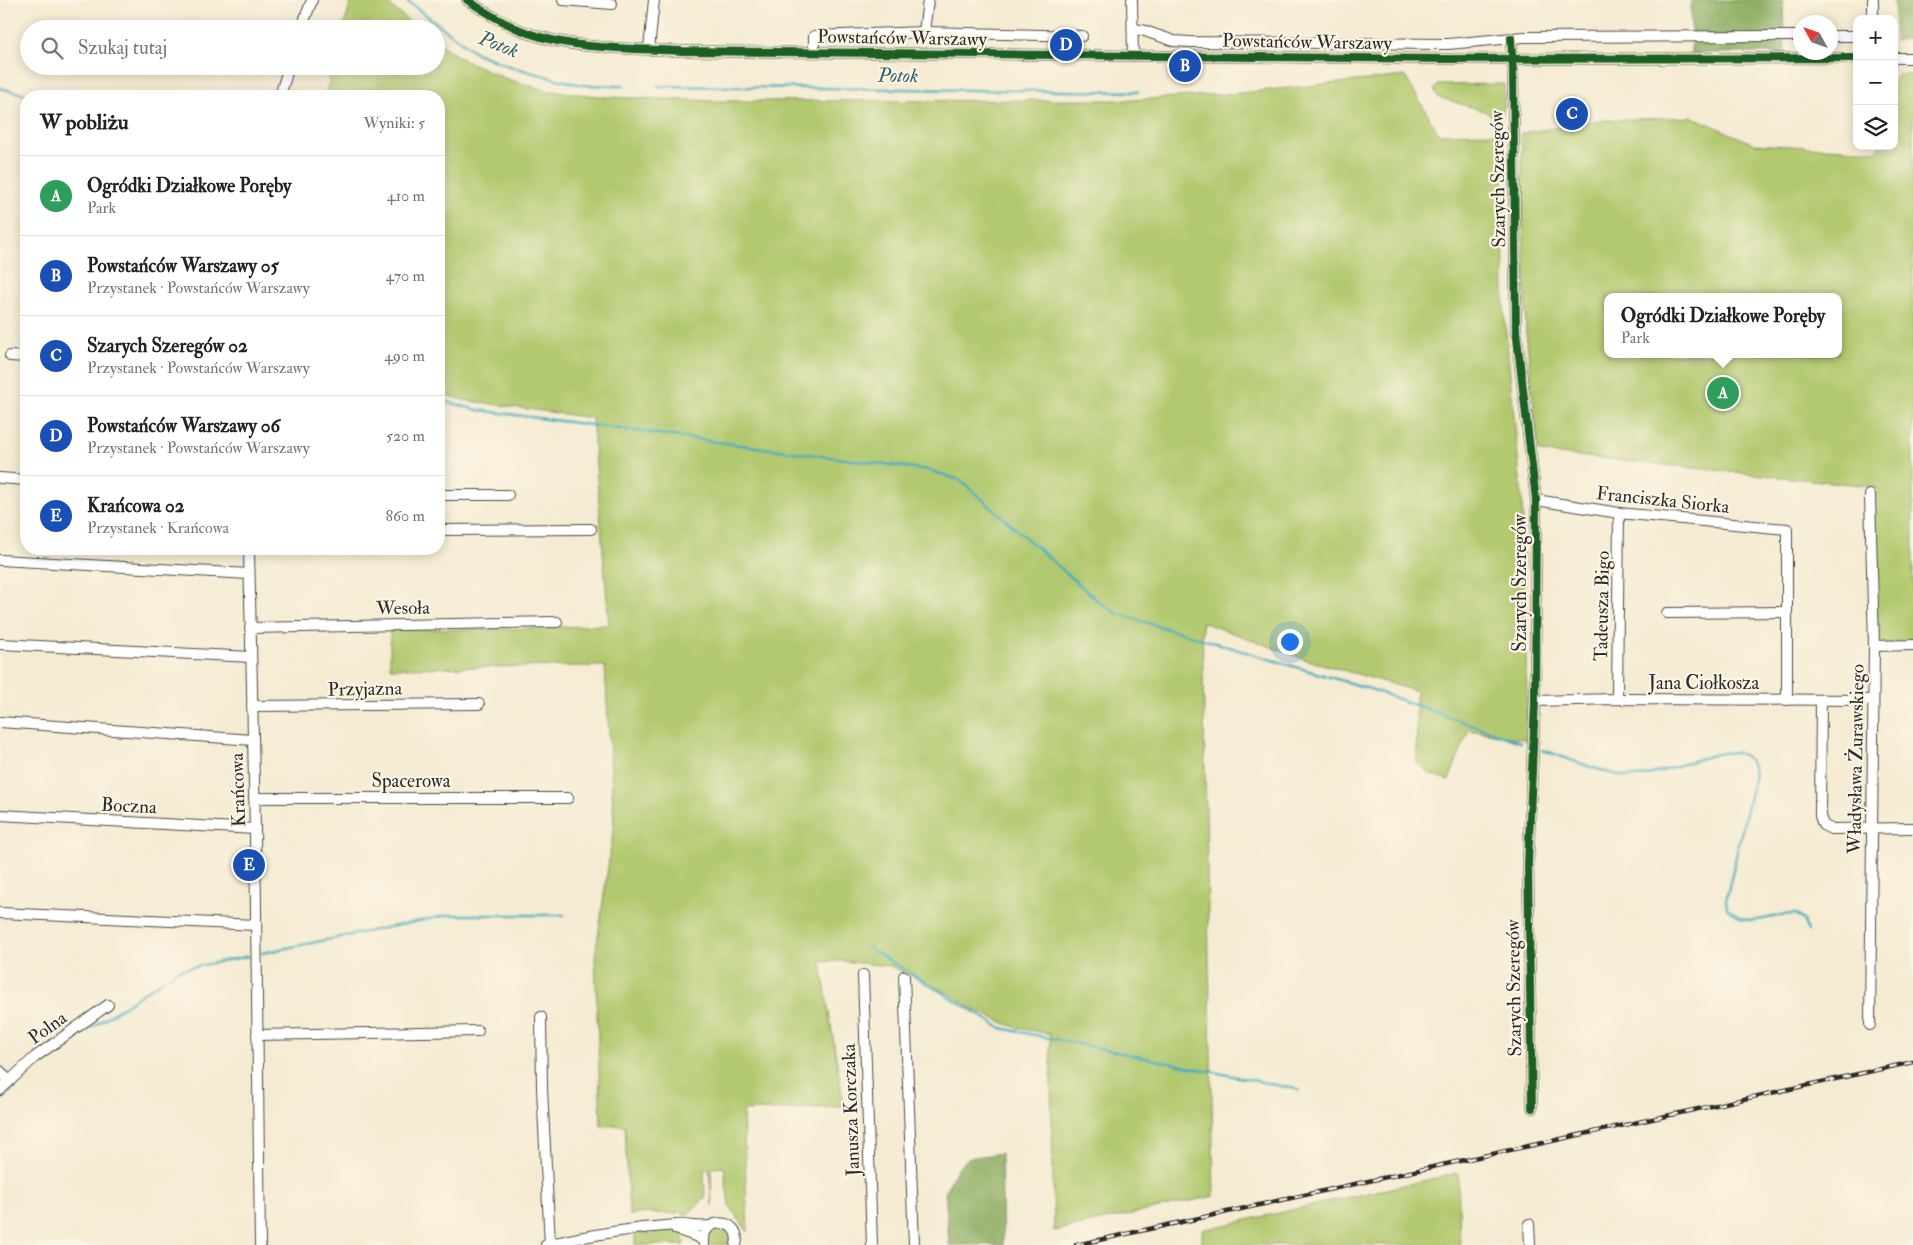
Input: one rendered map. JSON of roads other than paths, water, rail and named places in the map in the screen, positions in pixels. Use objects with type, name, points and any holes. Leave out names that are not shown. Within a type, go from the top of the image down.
[{"type":"street","points":[[304,20],[312,0]]},
{"type":"street","name":"Powstańców Warszawy","points":[[467,0],[490,15],[529,33],[587,46],[682,51],[1512,59],[1853,58]]},
{"type":"street","points":[[562,0],[612,4]]},
{"type":"street","points":[[649,49],[654,0]]},
{"type":"street","points":[[924,32],[928,0]]},
{"type":"street","points":[[1132,0],[1133,56]]},
{"type":"street","points":[[1873,0],[1873,15]]},
{"type":"street","points":[[1133,30],[1142,30],[1174,41],[1190,42],[1448,44],[1511,38],[1793,36]]},
{"type":"street","points":[[814,52],[814,36],[924,32],[1082,36]]},
{"type":"street","points":[[1838,36],[1853,36]]},
{"type":"street","name":"Szarych Szeregów","points":[[1511,38],[1516,330],[1536,500],[1535,701],[1528,864],[1532,1108]]},
{"type":"street","points":[[1898,58],[1913,58]]},
{"type":"street","points":[[282,90],[286,75]]},
{"type":"street","points":[[10,356],[20,357]]},
{"type":"street","points":[[0,478],[20,480]]},
{"type":"street","points":[[445,495],[508,495]]},
{"type":"street","name":"Władysława Żurawskiego","points":[[1870,495],[1874,646],[1870,1025]]},
{"type":"street","name":"Franciszka Siorka","points":[[1536,500],[1619,513],[1787,528],[1787,612]]},
{"type":"street","name":"Tadeusza Bigo","points":[[1617,699],[1619,513]]},
{"type":"street","points":[[445,530],[592,529]]},
{"type":"street","name":"Krańcowa","points":[[249,555],[256,829],[260,1245]]},
{"type":"street","points":[[0,560],[249,574]]},
{"type":"street","points":[[1667,613],[1787,612],[1786,700]]},
{"type":"street","name":"Wesoła","points":[[250,628],[556,622]]},
{"type":"street","points":[[0,644],[251,657]]},
{"type":"street","points":[[1874,646],[1913,645]]},
{"type":"street","name":"Jana Ciołkosza","points":[[1535,701],[1617,699],[1872,700]]},
{"type":"street","points":[[1821,701],[1820,816],[1823,825],[1831,829],[1913,828]]},
{"type":"street","name":"Przyjazna","points":[[252,706],[479,704]]},
{"type":"street","points":[[0,722],[253,740]]},
{"type":"street","name":"Spacerowa","points":[[254,798],[568,798]]},
{"type":"street","name":"Boczna","points":[[0,815],[256,829]]},
{"type":"street","points":[[0,913],[256,925]]},
{"type":"street","name":"Janusza Korczaka","points":[[863,975],[872,1245]]},
{"type":"street","points":[[904,976],[914,1245]]},
{"type":"street","name":"Polna","points":[[0,1090],[34,1056],[108,1005]]},
{"type":"street","points":[[541,1017],[548,1244],[626,1230],[679,1224],[702,1227],[717,1223],[729,1225],[735,1231],[739,1243]]},
{"type":"street","points":[[257,1035],[478,1031]]},
{"type":"street","points":[[0,1071],[9,1081]]},
{"type":"street","points":[[1529,1224],[1530,1245]]},
{"type":"street","points":[[665,1226],[698,1237],[704,1243]]},
{"type":"street","points":[[704,1243],[705,1233],[710,1226]]},
{"type":"waterway","name":"Potok","points":[[406,0],[432,20]]},
{"type":"waterway","name":"Potok","points":[[445,30],[476,53],[512,67],[582,85],[624,86]]},
{"type":"waterway","name":"Potok","points":[[658,86],[1138,92]]},
{"type":"waterway","points":[[0,88],[20,93]]},
{"type":"waterway","points":[[445,402],[478,410],[928,470],[960,480],[1098,601],[1118,614],[1370,689],[1520,742]]},
{"type":"waterway","points":[[1543,750],[1599,770],[1630,777],[1656,773],[1719,754],[1732,752],[1747,758],[1751,762],[1755,774],[1726,900],[1727,908],[1744,919],[1752,920],[1796,914],[1803,920],[1808,931]]},
{"type":"waterway","points":[[262,953],[449,915],[564,915]]},
{"type":"waterway","points":[[867,947],[1001,1028],[1300,1090]]},
{"type":"waterway","points":[[0,1101],[40,1062],[178,970],[249,956]]},
{"type":"railway","points":[[1076,1245],[1913,1062]]},
{"type":"place","name":"Powstańców Warszawy 06","points":[[1066,45]]},
{"type":"place","name":"Powstańców Warszawy 05","points":[[1185,66]]},
{"type":"place","name":"Szarych Szeregów 02","points":[[1572,114]]},
{"type":"place","name":"Ogródki Działkowe Poręby","points":[[1723,393]]},
{"type":"place","name":"Krańcowa 02","points":[[249,865]]}]
